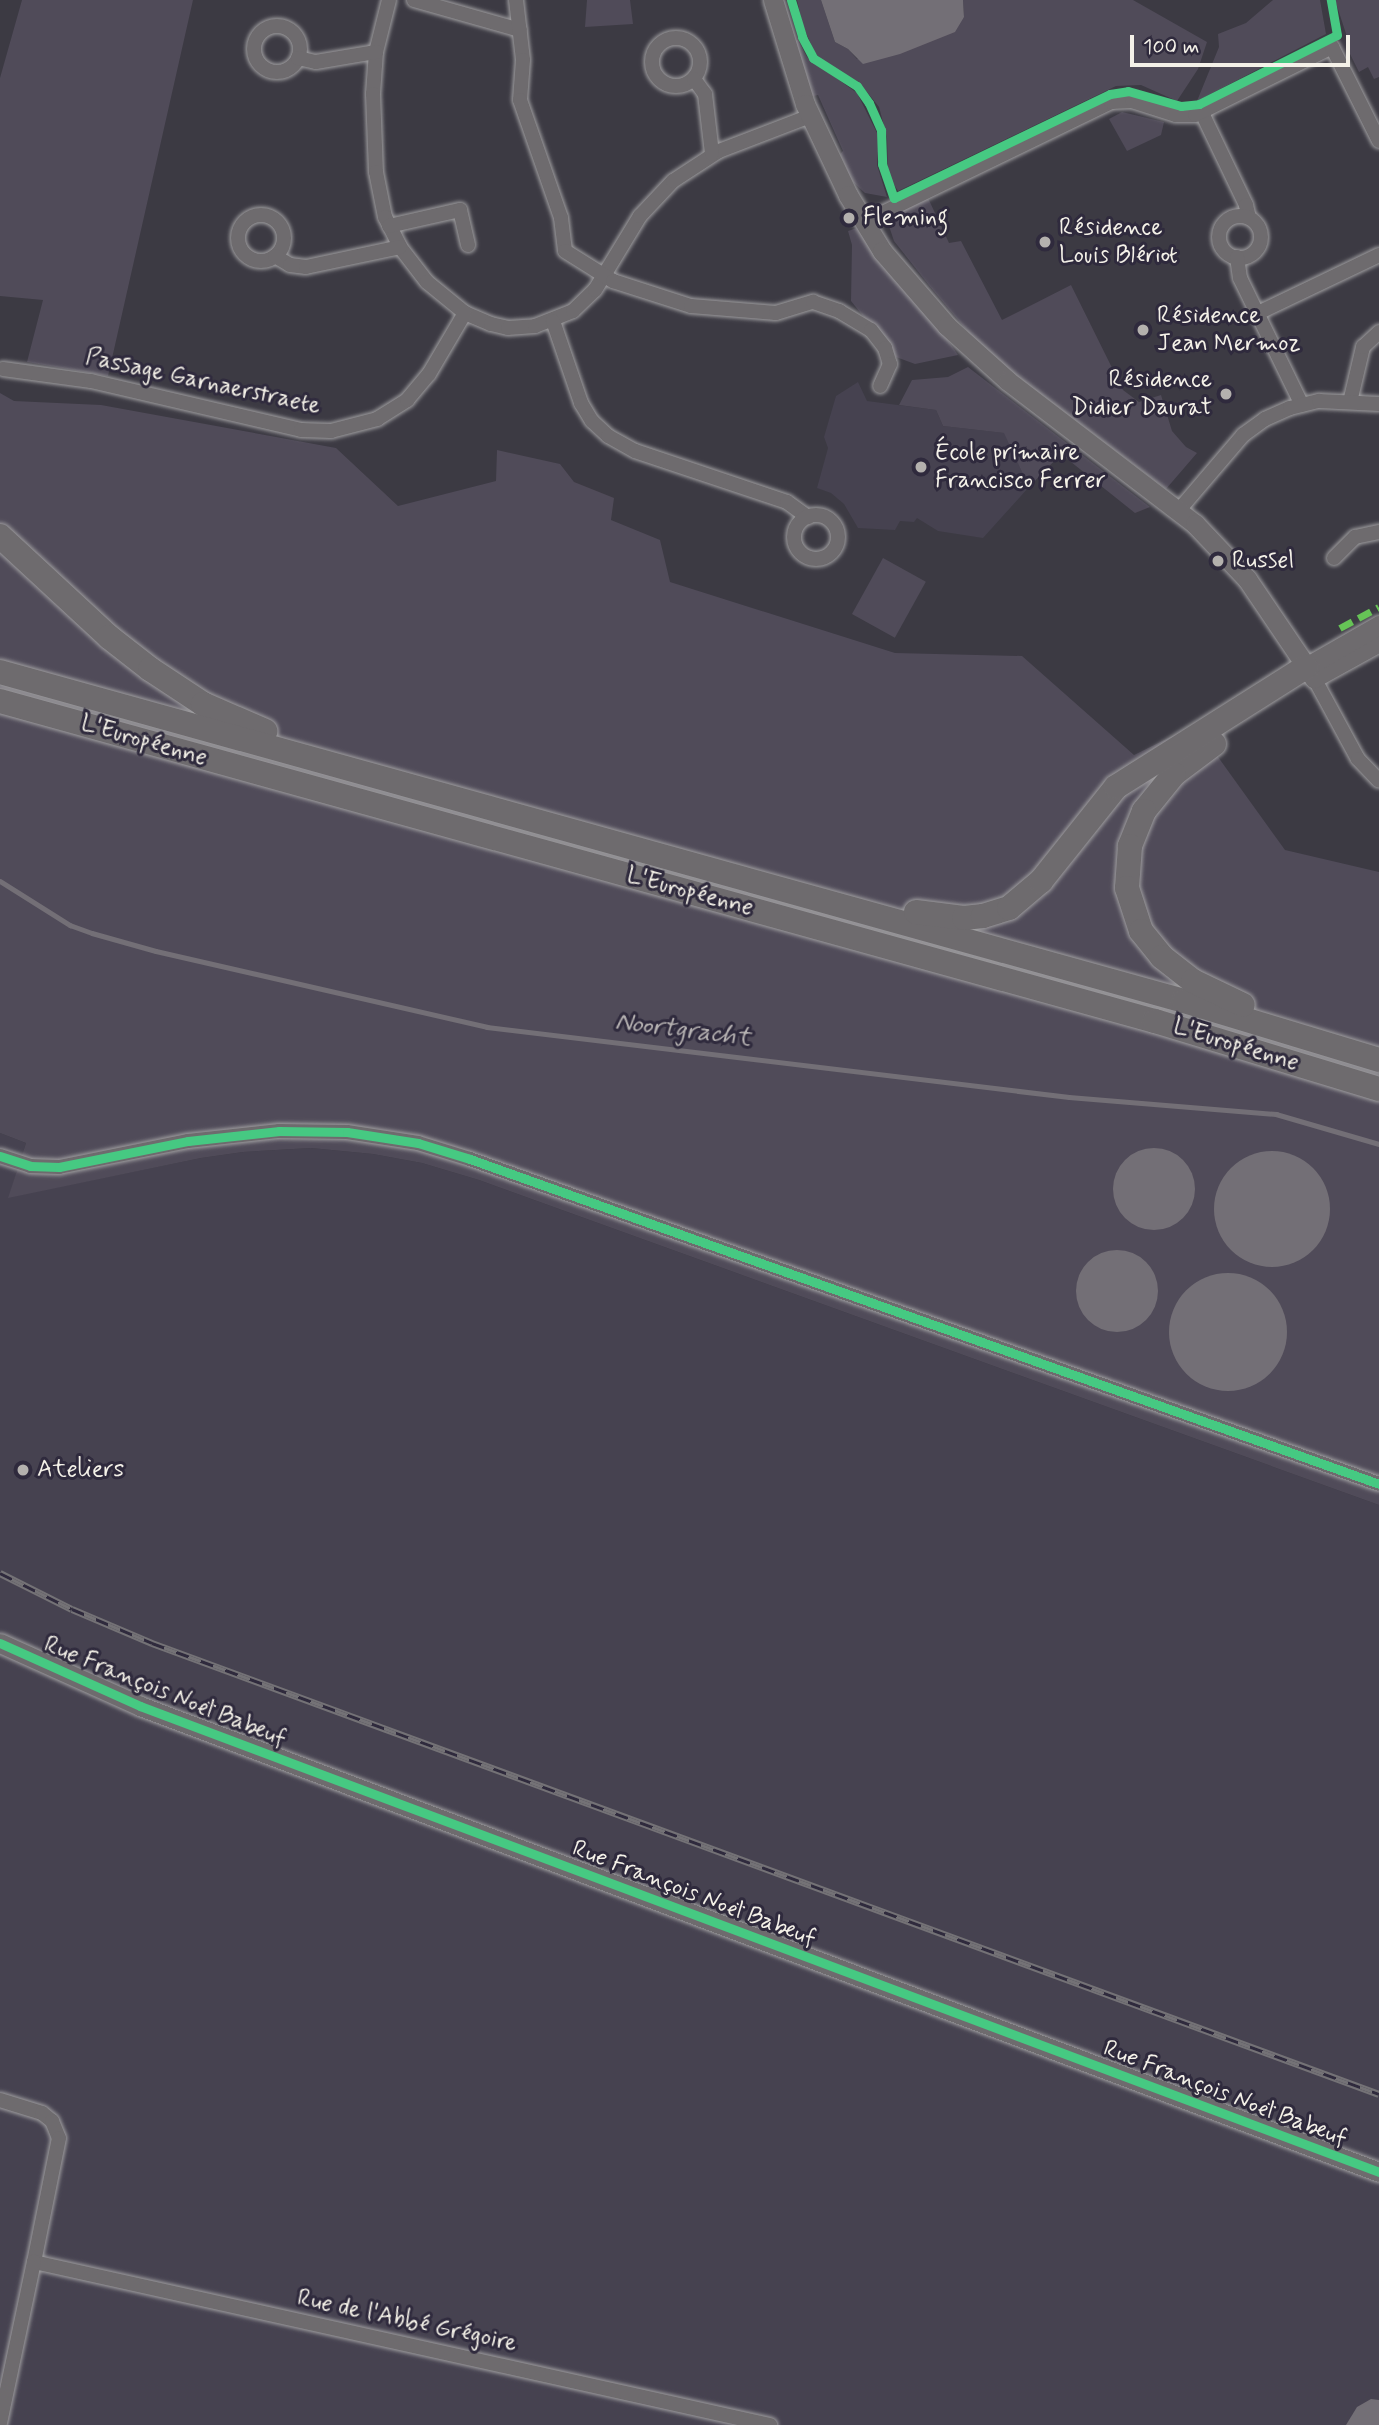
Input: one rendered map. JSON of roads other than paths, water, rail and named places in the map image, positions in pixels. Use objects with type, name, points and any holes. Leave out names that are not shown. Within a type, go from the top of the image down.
[{"type":"highway","points":[[0,537],[109,637],[183,692],[238,720],[411,785]]},
{"type":"highway","points":[[680,859],[925,914],[954,918],[992,914],[1009,908],[1034,890],[1116,787],[1310,673]]},
{"type":"highway","points":[[1310,673],[1165,783],[1144,811],[1131,839],[1126,874],[1128,896],[1134,916],[1149,943],[1169,964],[1193,981],[1231,1000],[1322,1029],[1379,1053]]},
{"type":"highway","name":"L'Européenne","points":[[8,674],[1184,1000],[1379,1060]]},
{"type":"highway","name":"L'Européenne","points":[[0,701],[1155,1021],[1379,1089]]},
{"type":"highway","points":[[0,719],[214,761]]},
{"type":"street","points":[[389,0],[376,52],[373,94],[375,163],[380,197],[389,226],[400,247],[427,282],[465,313],[484,322],[508,328],[535,326],[579,306],[604,276],[646,208],[680,175],[712,154],[810,116]]},
{"type":"street","points":[[414,0],[520,30]]},
{"type":"street","points":[[516,0],[523,60],[520,100],[561,218],[562,247],[569,256],[604,276],[697,307],[776,313],[813,302],[839,311],[871,330],[885,348],[889,368],[880,386]]},
{"type":"street","points":[[773,0],[810,116],[864,222],[906,280],[980,358],[1179,510],[1241,572],[1310,673],[1358,759],[1379,781]]},
{"type":"street","points":[[864,222],[1111,102],[1132,101],[1183,116],[1202,113],[1332,47],[1379,141]]},
{"type":"street","points":[[298,58],[316,62],[376,52]]},
{"type":"street","points":[[694,79],[705,94],[712,154]]},
{"type":"street","points":[[1202,113],[1246,205],[1249,218],[1259,228],[1260,243],[1251,254],[1237,257],[1222,246],[1221,231],[1230,219],[1249,218]]},
{"type":"street","points":[[389,226],[460,210],[468,245]]},
{"type":"street","points":[[275,256],[290,265],[306,267],[400,247]]},
{"type":"street","points":[[1258,313],[1379,256]]},
{"type":"street","points":[[1237,257],[1238,271],[1302,405]]},
{"type":"street","name":"Passage Garnaerstraete","points":[[3,369],[91,381],[301,430],[331,431],[377,419],[407,400],[429,374],[465,313]]},
{"type":"street","points":[[553,320],[581,403],[592,421],[608,436],[635,451],[787,502],[808,517]]},
{"type":"street","points":[[1350,401],[1363,347],[1379,332]]},
{"type":"street","points":[[1179,510],[1249,430],[1273,414],[1320,401],[1379,404]]},
{"type":"street","points":[[1334,558],[1355,537],[1379,532]]},
{"type":"street","points":[[1310,673],[1379,625]]},
{"type":"street","points":[[1310,673],[1379,642]]},
{"type":"street","points":[[0,1156],[30,1166],[59,1167],[201,1139],[279,1131],[333,1131],[418,1143],[470,1158],[1379,1484]]},
{"type":"street","name":"Rue François Noël Babeuf","points":[[0,1643],[78,1681],[149,1710],[1379,2172]]},
{"type":"street","points":[[0,2100],[42,2113],[52,2121],[59,2138],[0,2423]]},
{"type":"street","name":"Rue de l'Abbé Grégoire","points":[[34,2262],[770,2425]]},
{"type":"waterway","name":"Noortgracht","points":[[0,881],[70,925],[92,933],[156,951],[487,1027],[1069,1097],[1276,1114],[1379,1144]]},
{"type":"railway","points":[[0,1573],[72,1609],[152,1643],[1379,2094]]},
{"type":"place","name":"Fleming","points":[[849,218]]},
{"type":"place","name":"Résidence Louis Blériot","points":[[1045,242]]},
{"type":"place","name":"Résidence Jean Mermoz","points":[[1143,330]]},
{"type":"place","name":"Résidence Didier Daurat","points":[[1226,394]]},
{"type":"place","name":"École primaire Francisco Ferrer","points":[[921,467]]},
{"type":"place","name":"Russel","points":[[1218,561]]},
{"type":"place","name":"Ateliers","points":[[23,1470]]}]
